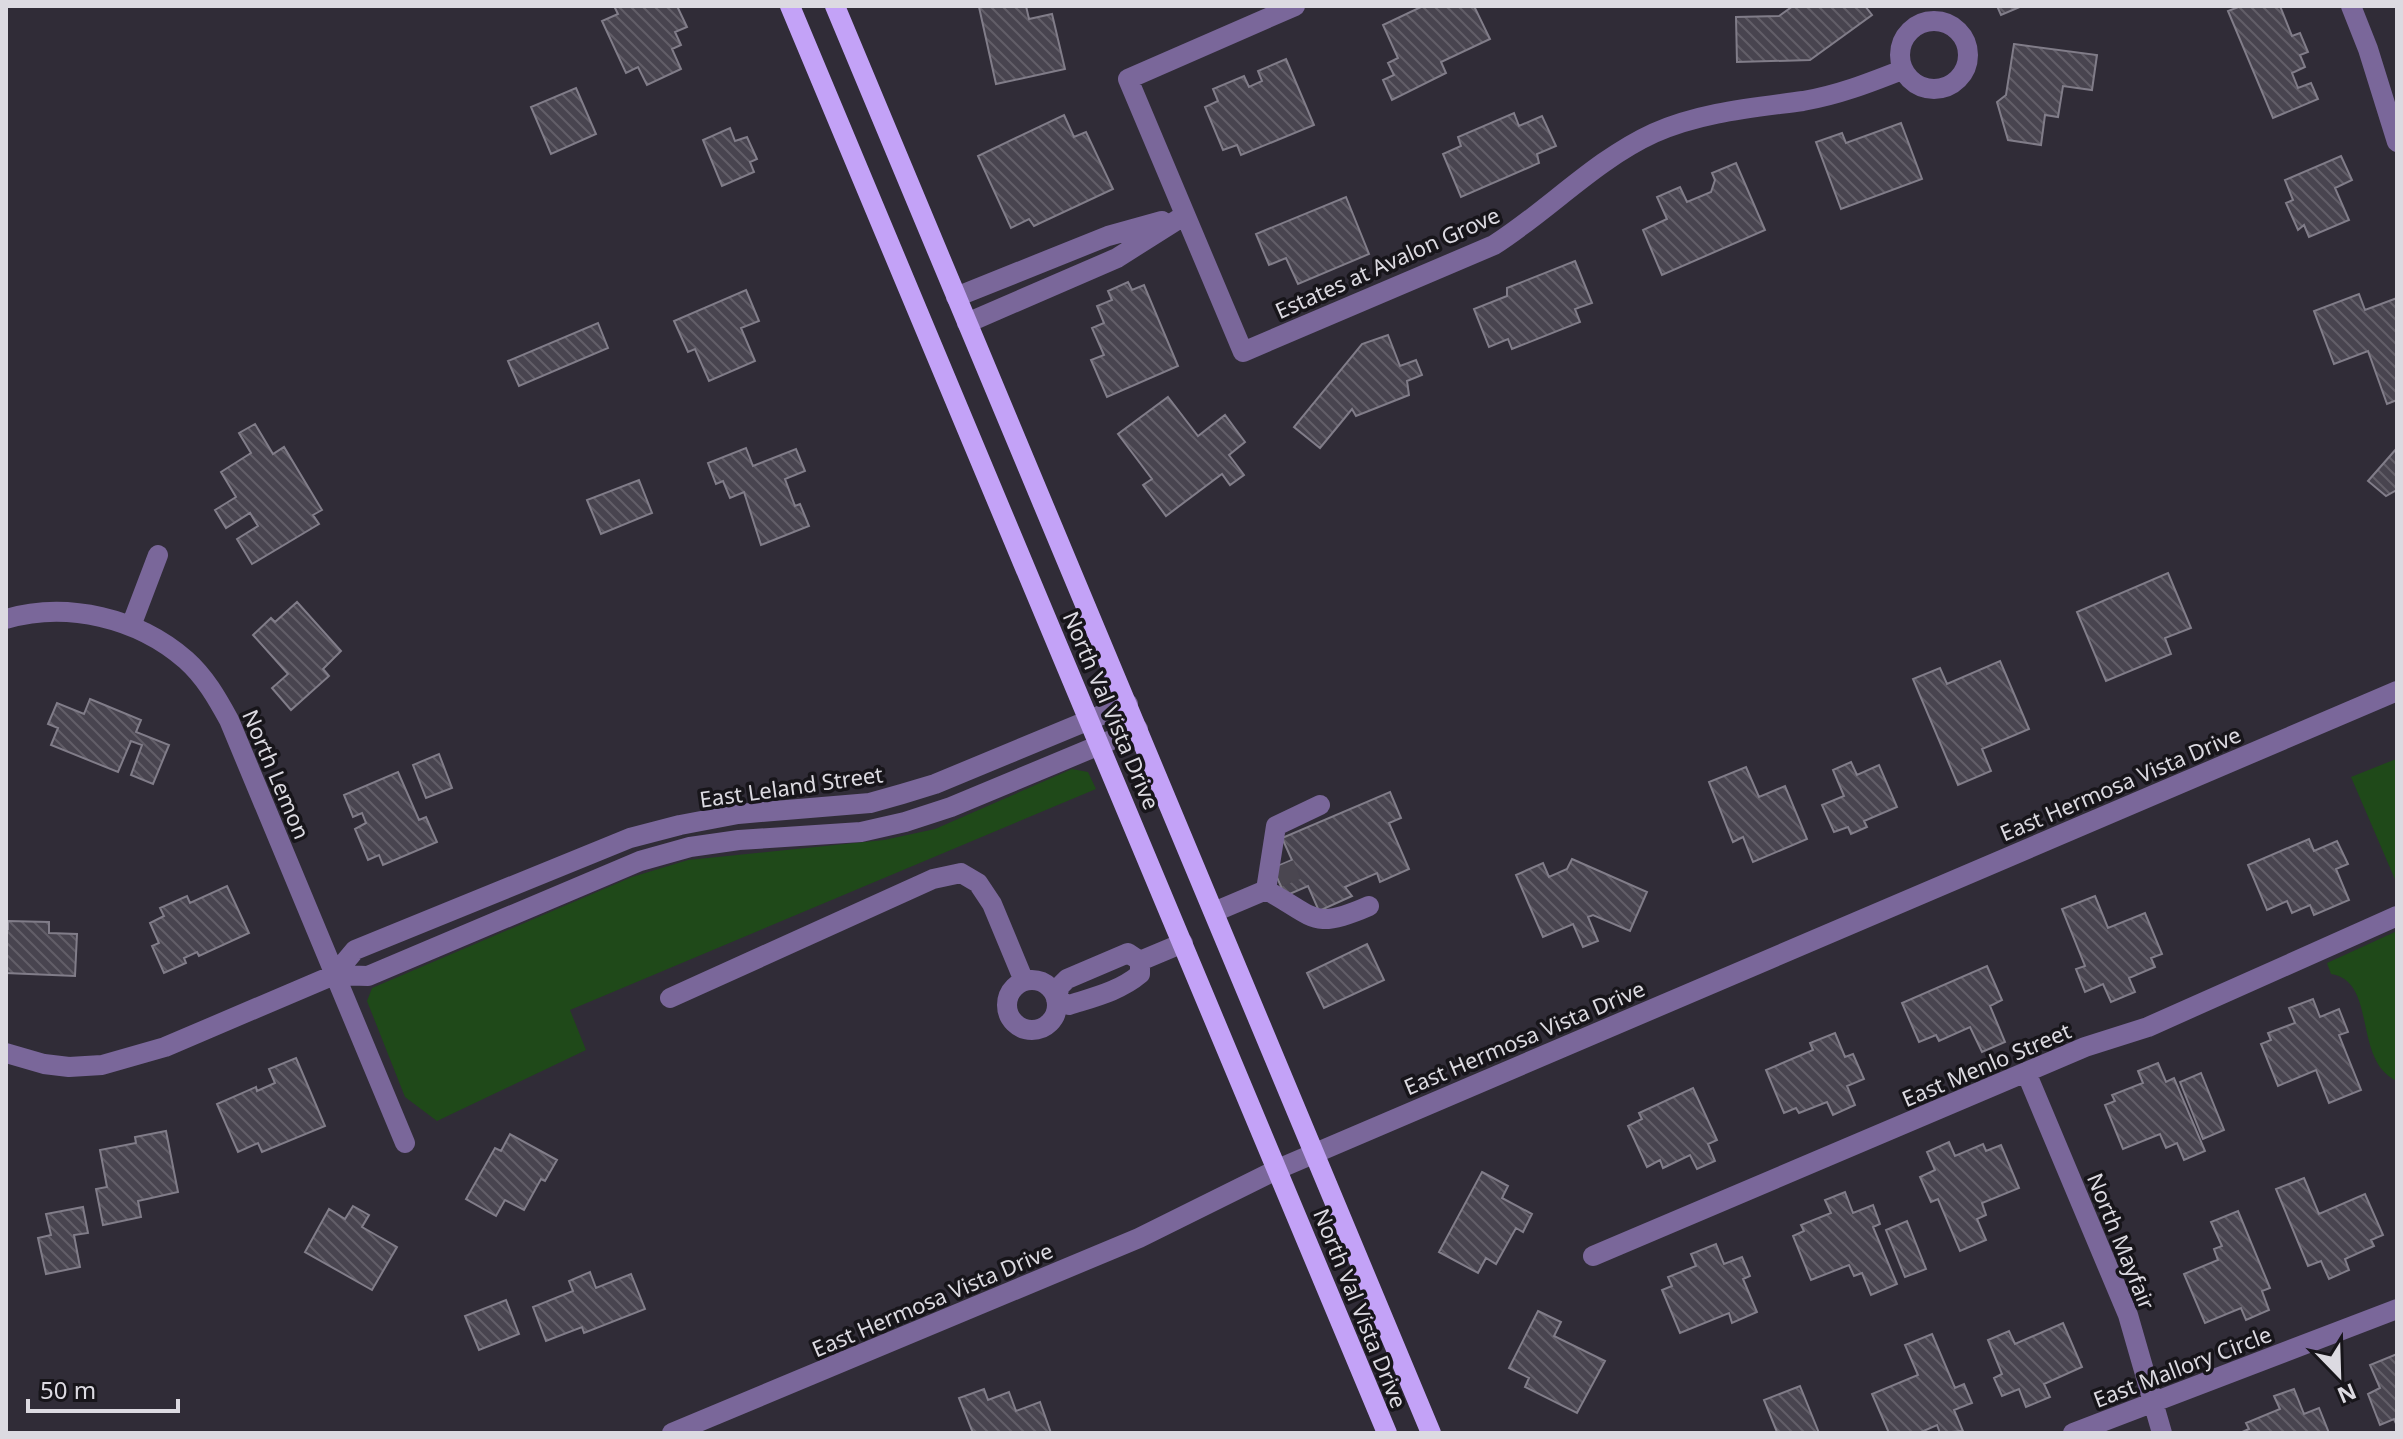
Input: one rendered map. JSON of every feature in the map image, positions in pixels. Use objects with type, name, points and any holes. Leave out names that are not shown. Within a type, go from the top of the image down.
[{"type":"main road","name":"North Val Vista Drive","points":[[790,6],[1387,1433]]},
{"type":"main road","name":"North Val Vista Drive","points":[[835,6],[1431,1433]]},
{"type":"street","name":"Estates at Avalon Grove","points":[[1295,6],[1128,79],[1243,352],[1494,245],[1566,193],[1609,157],[1654,133],[1707,114],[1851,90],[1902,70]]},
{"type":"street","points":[[2351,6],[2397,142]]},
{"type":"street","points":[[956,297],[1108,236],[1185,215]]},
{"type":"street","points":[[967,323],[1117,258],[1185,215]]},
{"type":"street","points":[[1030,268],[1041,291]]},
{"type":"street","points":[[131,626],[158,555]]},
{"type":"street","name":"North Lemon","points":[[6,619],[50,610],[131,626],[185,659],[209,685],[229,720],[405,1143]]},
{"type":"street","name":"East Hermosa Vista Drive","points":[[672,1433],[1139,1238],[1314,1153],[2395,698]]},
{"type":"street","name":"East Leland Street","points":[[334,975],[355,950],[630,838],[738,814],[870,803],[935,784],[1128,704]]},
{"type":"street","name":"East Leland Street","points":[[6,1053],[44,1064],[69,1067],[102,1065],[133,1058],[334,975],[368,976],[640,861],[690,847],[739,840],[861,832],[905,822],[951,807],[1138,729]]},
{"type":"street","points":[[1266,890],[1278,858],[1276,826],[1320,805]]},
{"type":"street","points":[[670,998],[933,879],[961,873],[978,883],[992,904],[1024,981]]},
{"type":"street","points":[[1214,912],[1266,890],[1294,898],[1314,920],[1337,920],[1369,906]]},
{"type":"street","name":"East Menlo Street","points":[[1593,1256],[2085,1047],[2148,1027],[2397,916]]},
{"type":"street","points":[[1140,961],[1183,943]]},
{"type":"street","points":[[1056,999],[1060,986],[1067,979],[1128,953],[1140,961]]},
{"type":"street","points":[[1056,999],[1069,1005],[1118,989],[1140,974],[1140,961]]},
{"type":"street","points":[[1036,980],[1050,987],[1056,999],[1057,1011],[1047,1026],[1039,1030],[1022,1029],[1010,1019],[1006,1003],[1013,988],[1024,981],[1036,980]]},
{"type":"street","name":"North Mayfair","points":[[2026,1072],[2128,1315],[2162,1433]]},
{"type":"street","name":"East Mallory Circle","points":[[2073,1433],[2397,1309]]},
{"type":"green space","points":[[2397,761],[2397,884],[2351,777]]},
{"type":"green space","points":[[1072,769],[1088,772],[1096,789],[570,1010],[586,1050],[437,1121],[405,1097],[367,1001],[372,988],[632,877],[688,860],[884,840],[935,829]]},
{"type":"green space","points":[[2397,931],[2397,1081],[2383,1071],[2374,1057],[2355,991],[2345,980],[2331,974],[2327,963]]},
{"type":"building","points":[[614,6],[677,6],[687,27],[675,32],[681,45],[672,49],[681,69],[647,85],[638,67],[626,73],[602,21],[618,14]]},
{"type":"building","points":[[1026,6],[1029,19],[1052,14],[1065,69],[996,84],[979,7]]},
{"type":"building","points":[[1423,6],[1474,6],[1490,39],[1441,62],[1446,73],[1392,100],[1383,80],[1394,75],[1388,63],[1398,58],[1383,25]]},
{"type":"building","points":[[1793,6],[1865,6],[1872,15],[1810,60],[1737,62],[1736,17],[1779,16]]},
{"type":"building","points":[[1997,6],[2022,6],[2001,15]]},
{"type":"building","points":[[2241,6],[2280,6],[2292,36],[2300,33],[2308,52],[2300,55],[2305,67],[2292,73],[2298,88],[2311,83],[2318,99],[2273,118],[2228,11]]},
{"type":"building","points":[[2014,44],[2097,55],[2092,90],[2063,86],[2058,117],[2045,115],[2041,145],[2008,140],[1997,102],[2006,95]]},
{"type":"building","points":[[1286,59],[1314,125],[1241,155],[1237,145],[1223,150],[1205,107],[1218,101],[1213,89],[1244,76],[1249,87],[1262,81],[1258,71]]},
{"type":"building","points":[[576,88],[596,134],[551,154],[531,107]]},
{"type":"building","points":[[1514,113],[1519,126],[1542,116],[1556,146],[1537,154],[1539,163],[1461,197],[1443,154],[1461,146],[1458,137]]},
{"type":"building","points":[[1064,115],[1074,137],[1086,132],[1113,189],[1034,226],[1029,219],[1011,228],[978,156]]},
{"type":"building","points":[[1901,123],[1922,179],[1841,209],[1816,142],[1842,133],[1846,143]]},
{"type":"building","points":[[730,128],[735,141],[747,137],[757,159],[750,162],[754,172],[722,186],[703,140]]},
{"type":"building","points":[[2341,156],[2352,180],[2335,188],[2349,220],[2309,237],[2304,225],[2298,230],[2286,203],[2293,200],[2285,180]]},
{"type":"building","points":[[1736,163],[1765,230],[1662,275],[1643,230],[1667,219],[1657,197],[1680,187],[1687,202],[1711,192],[1715,180],[1712,173]]},
{"type":"building","points":[[1346,197],[1369,254],[1298,284],[1286,258],[1269,265],[1256,234]]},
{"type":"building","points":[[1575,261],[1592,303],[1575,309],[1580,322],[1512,349],[1508,339],[1489,347],[1474,309],[1507,296],[1507,288]]},
{"type":"building","points":[[1128,282],[1132,290],[1144,285],[1178,366],[1107,397],[1091,360],[1104,355],[1092,328],[1104,323],[1097,306],[1112,300],[1108,291]]},
{"type":"building","points":[[746,290],[759,321],[741,328],[755,361],[709,381],[695,349],[688,352],[674,321]]},
{"type":"building","points":[[2359,294],[2365,310],[2397,298],[2397,400],[2387,404],[2368,351],[2334,364],[2314,311]]},
{"type":"building","points":[[598,323],[608,348],[519,386],[508,361]]},
{"type":"building","points":[[1388,335],[1400,366],[1416,360],[1422,375],[1407,381],[1409,395],[1356,416],[1352,409],[1320,448],[1294,427],[1362,344]]},
{"type":"building","points":[[1168,397],[1198,436],[1225,415],[1245,442],[1229,455],[1244,475],[1230,485],[1222,474],[1166,516],[1143,485],[1152,479],[1118,434]]},
{"type":"building","points":[[255,424],[273,454],[284,447],[322,510],[313,515],[319,524],[252,564],[237,539],[258,526],[250,513],[226,528],[215,510],[236,497],[221,472],[251,453],[239,433]]},
{"type":"building","points":[[746,448],[753,466],[796,449],[805,471],[785,479],[795,506],[800,504],[809,526],[761,545],[744,492],[730,498],[723,481],[716,484],[708,463]]},
{"type":"building","points":[[2397,448],[2397,493],[2395,491],[2386,496],[2368,481]]},
{"type":"building","points":[[639,480],[652,513],[601,534],[587,500]]},
{"type":"building","points":[[2168,573],[2191,628],[2165,638],[2171,654],[2106,681],[2077,612]]},
{"type":"building","points":[[297,602],[341,651],[323,669],[329,676],[291,710],[272,688],[288,674],[253,635],[271,618],[275,622]]},
{"type":"building","points":[[2000,661],[2029,729],[1982,749],[1991,771],[1958,785],[1913,679],[1940,668],[1947,684]]},
{"type":"building","points":[[90,699],[141,720],[136,732],[169,745],[153,784],[131,775],[142,745],[131,741],[118,772],[51,745],[58,728],[48,724],[57,703],[84,714]]},
{"type":"building","points":[[439,754],[452,788],[426,798],[413,765]]},
{"type":"building","points":[[1851,762],[1857,775],[1879,765],[1897,807],[1864,821],[1867,827],[1851,834],[1848,827],[1834,832],[1822,805],[1844,796],[1833,770]]},
{"type":"building","points":[[1746,767],[1759,797],[1785,786],[1807,839],[1753,862],[1743,837],[1733,842],[1709,782]]},
{"type":"building","points":[[398,772],[419,820],[426,817],[437,842],[383,865],[379,855],[368,860],[355,829],[366,823],[362,813],[353,817],[344,795]]},
{"type":"building","points":[[1390,792],[1401,818],[1389,823],[1409,869],[1380,882],[1377,873],[1345,887],[1352,896],[1319,911],[1308,886],[1285,896],[1273,868],[1292,860],[1282,838]]},
{"type":"building","points":[[2309,839],[2314,851],[2337,841],[2348,864],[2336,869],[2349,900],[2314,915],[2310,905],[2292,913],[2287,901],[2267,910],[2248,865]]},
{"type":"building","points":[[1572,859],[1647,892],[1630,931],[1593,915],[1588,917],[1598,941],[1583,947],[1573,924],[1543,937],[1516,875],[1543,863],[1549,877],[1567,869]]},
{"type":"building","points":[[227,886],[249,933],[199,956],[197,952],[184,958],[186,963],[164,973],[152,946],[159,943],[150,923],[164,916],[160,908],[187,896],[190,903]]},
{"type":"building","points":[[2095,896],[2108,928],[2145,913],[2162,954],[2151,958],[2155,967],[2129,978],[2135,992],[2111,1002],[2103,984],[2085,992],[2076,969],[2085,966],[2062,909]]},
{"type":"building","points":[[8,921],[49,922],[49,933],[77,934],[75,976],[6,973]]},
{"type":"building","points":[[1367,944],[1384,980],[1324,1008],[1307,973]]},
{"type":"building","points":[[1987,966],[2002,1000],[1990,1006],[2005,1042],[1982,1052],[1970,1027],[1939,1041],[1936,1035],[1919,1042],[1902,1003]]},
{"type":"building","points":[[2313,999],[2320,1017],[2339,1009],[2348,1032],[2339,1035],[2361,1090],[2329,1103],[2316,1070],[2278,1086],[2261,1044],[2271,1040],[2268,1033],[2295,1023],[2289,1008]]},
{"type":"building","points":[[1835,1033],[1845,1057],[1853,1054],[1864,1079],[1847,1086],[1855,1105],[1833,1115],[1827,1102],[1799,1113],[1796,1108],[1784,1113],[1766,1070],[1813,1050],[1810,1043]]},
{"type":"building","points":[[296,1058],[325,1126],[262,1152],[258,1143],[238,1152],[217,1104],[256,1087],[257,1091],[275,1083],[269,1069]]},
{"type":"building","points":[[2158,1063],[2166,1082],[2174,1078],[2205,1151],[2184,1160],[2177,1143],[2166,1148],[2160,1134],[2123,1149],[2105,1105],[2115,1101],[2112,1095],[2143,1083],[2138,1071]]},
{"type":"building","points":[[2201,1073],[2224,1130],[2203,1139],[2180,1082]]},
{"type":"building","points":[[1693,1088],[1717,1140],[1708,1144],[1715,1161],[1697,1169],[1690,1155],[1663,1168],[1660,1160],[1647,1167],[1628,1126],[1642,1119],[1639,1113]]},
{"type":"building","points":[[166,1131],[178,1192],[138,1201],[141,1217],[103,1225],[96,1189],[107,1187],[100,1150],[136,1143],[135,1137]]},
{"type":"building","points":[[510,1134],[557,1160],[545,1181],[541,1179],[524,1210],[505,1200],[496,1216],[466,1199],[495,1148],[501,1151]]},
{"type":"building","points":[[1949,1142],[1955,1156],[1983,1144],[1986,1151],[2001,1145],[2019,1188],[1982,1203],[1986,1215],[1977,1219],[1986,1240],[1960,1251],[1938,1199],[1931,1202],[1920,1177],[1935,1170],[1927,1152]]},
{"type":"building","points":[[1482,1172],[1508,1186],[1502,1198],[1532,1214],[1523,1232],[1516,1228],[1496,1264],[1486,1258],[1478,1273],[1439,1252]]},
{"type":"building","points":[[2304,1178],[2319,1214],[2365,1194],[2383,1235],[2371,1240],[2374,1246],[2345,1259],[2349,1270],[2329,1279],[2321,1261],[2308,1266],[2276,1189]]},
{"type":"building","points":[[1845,1192],[1853,1213],[1873,1205],[1880,1224],[1873,1227],[1897,1284],[1871,1295],[1862,1273],[1854,1276],[1849,1265],[1811,1280],[1793,1236],[1804,1231],[1801,1225],[1831,1213],[1825,1200]]},
{"type":"building","points":[[353,1206],[369,1215],[362,1227],[397,1247],[372,1290],[305,1252],[329,1209],[345,1219]]},
{"type":"building","points":[[83,1207],[88,1233],[74,1235],[80,1267],[46,1274],[38,1238],[51,1235],[46,1214]]},
{"type":"building","points":[[2238,1211],[2270,1288],[2262,1291],[2269,1310],[2246,1320],[2241,1308],[2205,1323],[2184,1274],[2218,1260],[2214,1249],[2222,1246],[2211,1222]]},
{"type":"building","points":[[1907,1221],[1926,1269],[1905,1277],[1886,1230]]},
{"type":"building","points":[[1716,1244],[1724,1264],[1742,1257],[1750,1276],[1743,1279],[1757,1312],[1732,1323],[1729,1313],[1680,1333],[1662,1290],[1672,1286],[1668,1277],[1696,1266],[1691,1254]]},
{"type":"building","points":[[590,1272],[596,1288],[631,1274],[645,1309],[584,1333],[582,1327],[546,1341],[533,1307],[573,1291],[569,1281]]},
{"type":"building","points":[[506,1300],[519,1334],[479,1350],[465,1316]]},
{"type":"building","points":[[1538,1311],[1561,1322],[1554,1336],[1605,1361],[1577,1413],[1525,1387],[1529,1378],[1509,1368]]},
{"type":"building","points":[[2063,1323],[2082,1367],[2044,1384],[2050,1397],[2026,1407],[2019,1389],[2002,1396],[1994,1378],[2002,1374],[1988,1340],[2009,1331],[2015,1344]]},
{"type":"building","points":[[1932,1334],[1955,1388],[1964,1384],[1972,1403],[1954,1410],[1963,1431],[1940,1433],[1937,1425],[1919,1433],[1889,1433],[1872,1394],[1918,1375],[1905,1345]]},
{"type":"building","points":[[2397,1354],[2397,1426],[2394,1419],[2380,1425],[2368,1394],[2380,1388],[2370,1365]]},
{"type":"building","points":[[1800,1386],[1819,1433],[1774,1433],[1777,1432],[1764,1400]]},
{"type":"building","points":[[984,1389],[988,1400],[1009,1392],[1016,1411],[1040,1402],[1051,1433],[973,1433],[959,1398]]},
{"type":"building","points":[[2294,1389],[2304,1414],[2319,1408],[2329,1433],[2240,1433],[2249,1429],[2246,1423],[2280,1409],[2274,1396]]},
{"type":"tunnel","points":[[1284,864],[1295,891]]}]
